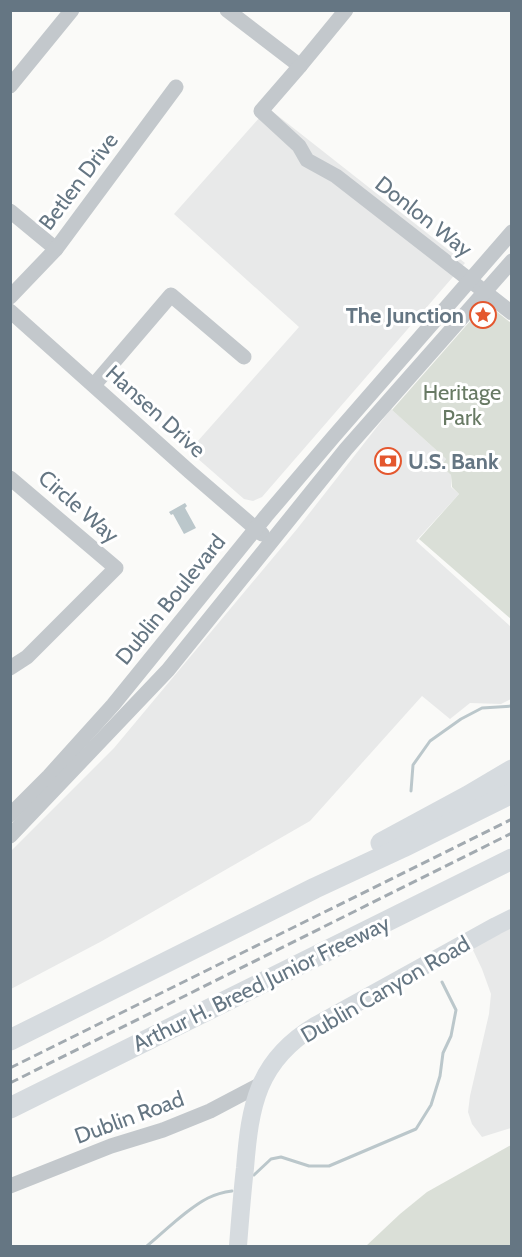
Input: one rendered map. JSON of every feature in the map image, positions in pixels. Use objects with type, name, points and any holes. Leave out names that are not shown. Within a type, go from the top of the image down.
[{"type":"highway","points":[[315,888],[382,842],[512,770]]},
{"type":"highway","points":[[10,1040],[512,793]]},
{"type":"highway","name":"Arthur H. Breed Junior Freeway","points":[[10,1108],[512,859]]},
{"type":"main road","name":"Dublin Canyon Road","points":[[238,1246],[247,1137],[254,1101],[261,1084],[279,1055],[302,1035],[512,918]]},
{"type":"street","points":[[10,86],[72,10]]},
{"type":"street","points":[[227,10],[300,66],[346,10]]},
{"type":"street","name":"Donlon Way","points":[[300,66],[261,111],[299,146],[307,160],[336,176],[512,313]]},
{"type":"street","name":"Betlen Drive","points":[[10,297],[56,249],[176,87]]},
{"type":"street","points":[[10,211],[56,249]]},
{"type":"street","name":"Dublin Boulevard","points":[[10,815],[49,776],[113,705],[256,529],[512,232]]},
{"type":"street","name":"Dublin Boulevard","points":[[10,836],[168,670],[346,449],[512,261]]},
{"type":"street","points":[[94,385],[171,295],[244,357]]},
{"type":"street","name":"Hansen Drive","points":[[10,311],[272,542]]},
{"type":"street","name":"Dublin Boulevard","points":[[346,449],[342,442],[360,419],[359,408]]},
{"type":"street","name":"Circle Way","points":[[10,668],[27,657],[116,568],[13,486]]},
{"type":"street","name":"Dublin Road","points":[[10,1186],[111,1146],[163,1130],[210,1110],[261,1084]]},
{"type":"shaded area","points":[[268,108],[465,263],[262,497],[253,501],[244,499],[189,451],[299,327],[174,214]]},
{"type":"shaded area","points":[[391,409],[446,459],[441,466],[451,475],[451,487],[459,494],[416,541],[511,627],[511,699],[501,704],[470,703],[450,719],[422,696],[310,821],[102,941],[11,989],[11,851],[114,748],[297,529]]},
{"type":"shaded area","points":[[185,503],[187,506],[185,508],[196,528],[184,534],[173,514],[169,512]]},
{"type":"shaded area","points":[[511,927],[511,1128],[482,1137],[472,1124],[468,1112],[489,1014],[491,994],[472,948]]},
{"type":"green space","name":"Heritage Park","points":[[486,303],[511,323],[511,619],[419,539],[459,494],[452,487],[451,475],[441,466],[446,459],[392,410]]},
{"type":"green space","points":[[511,1145],[511,1246],[366,1246],[427,1192]]},
{"type":"waterway","points":[[411,791],[413,765],[430,741],[461,719],[482,708],[512,706]]},
{"type":"waterway","points":[[254,1175],[271,1159],[281,1157],[309,1166],[329,1166],[416,1129],[431,1105],[456,1010],[442,982]]},
{"type":"waterway","points":[[147,1246],[200,1202],[214,1195],[232,1191]]},
{"type":"railway","points":[[10,1068],[512,819]]},
{"type":"railway","points":[[10,1083],[512,833]]},
{"type":"place","name":"The Junction","points":[[483,315]]},
{"type":"place","name":"U.S. Bank","points":[[388,461]]}]
